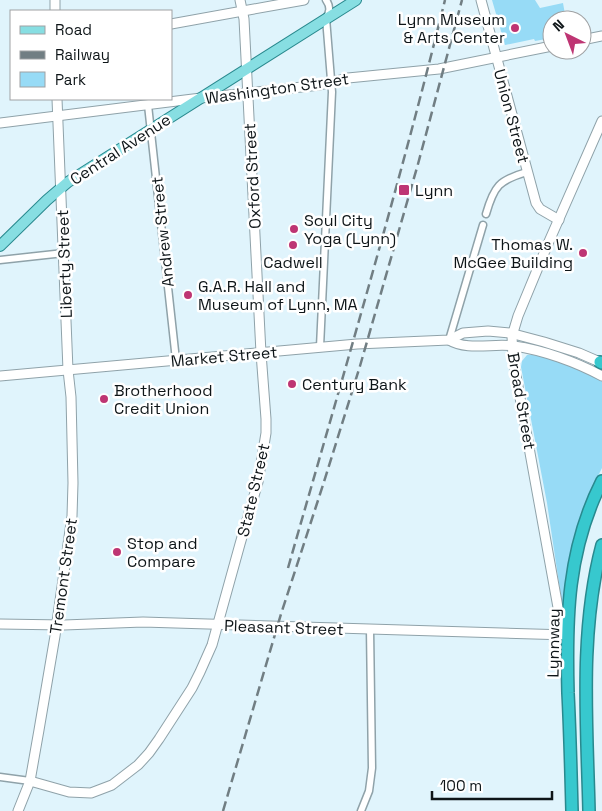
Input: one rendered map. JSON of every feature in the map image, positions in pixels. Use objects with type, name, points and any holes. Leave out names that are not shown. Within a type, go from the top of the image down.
[{"type":"highway","name":"Lynnway","points":[[572,811],[568,635],[571,584],[576,555],[588,513],[602,482]]},
{"type":"highway","name":"Lynnway","points":[[590,811],[586,699],[587,646],[593,586],[602,545]]},
{"type":"main road","name":"Oxford Street","points":[[240,0],[246,69],[261,353]]},
{"type":"main road","points":[[172,24],[304,0]]},
{"type":"main road","name":"Central Avenue","points":[[0,246],[61,187],[356,0]]},
{"type":"main road","name":"Union Street","points":[[481,0],[536,203],[539,208],[559,220]]},
{"type":"main road","name":"Washington Street","points":[[0,123],[320,85],[348,78],[448,67],[542,48]]},
{"type":"main road","name":"Liberty Street","points":[[57,100],[68,370]]},
{"type":"main road","name":"Broad Street","points":[[568,635],[559,613],[512,346],[513,333],[518,316],[602,121]]},
{"type":"main road","name":"Market Street","points":[[0,376],[365,343],[449,340],[468,332],[493,331],[513,333],[535,339],[573,351],[601,363]]},
{"type":"main road","name":"Market Street","points":[[449,340],[465,346],[512,346],[532,350],[570,361],[602,376]]},
{"type":"main road","name":"State Street","points":[[30,781],[69,792],[91,793],[112,785],[138,765],[159,739],[192,688],[212,645],[261,464],[266,433],[266,419],[261,353]]},
{"type":"main road","name":"Tremont Street","points":[[18,811],[30,781],[57,624],[72,516],[71,416],[68,370]]},
{"type":"main road","name":"Pleasant Street","points":[[0,624],[133,622],[568,635]]},
{"type":"street","points":[[320,347],[332,82],[326,18],[330,9],[326,0]]},
{"type":"street","name":"Andrew Street","points":[[148,105],[176,360]]},
{"type":"street","points":[[486,214],[493,193],[502,182],[527,172]]},
{"type":"street","points":[[449,340],[483,225]]},
{"type":"street","points":[[0,260],[64,253]]},
{"type":"street","points":[[361,811],[369,791],[372,768],[370,629]]},
{"type":"street","points":[[0,777],[30,781]]},
{"type":"green space","points":[[492,0],[535,0],[540,8],[563,3],[564,10],[542,10],[542,40],[535,41],[534,39],[505,45]]},
{"type":"green space","points":[[527,355],[554,360],[602,381],[602,468],[588,496],[574,537],[565,583],[564,610],[547,503],[521,367],[522,361]]},
{"type":"railway","points":[[288,568],[389,214],[445,0]]},
{"type":"railway","points":[[223,811],[281,614],[360,366],[418,164],[462,0]]},
{"type":"place","name":"Lynn Museum & Arts Center","points":[[515,28]]},
{"type":"place","name":"Lynn","points":[[404,190]]},
{"type":"place","name":"Soul City Yoga (Lynn)","points":[[294,229]]},
{"type":"place","name":"Cadwell","points":[[293,245]]},
{"type":"place","name":"Thomas W. McGee Building","points":[[583,253]]},
{"type":"place","name":"G.A.R. Hall and Museum of Lynn, MA","points":[[188,295]]},
{"type":"place","name":"Century Bank","points":[[292,384]]},
{"type":"place","name":"Brotherhood Credit Union","points":[[104,399]]},
{"type":"place","name":"Stop and Compare","points":[[117,552]]}]
